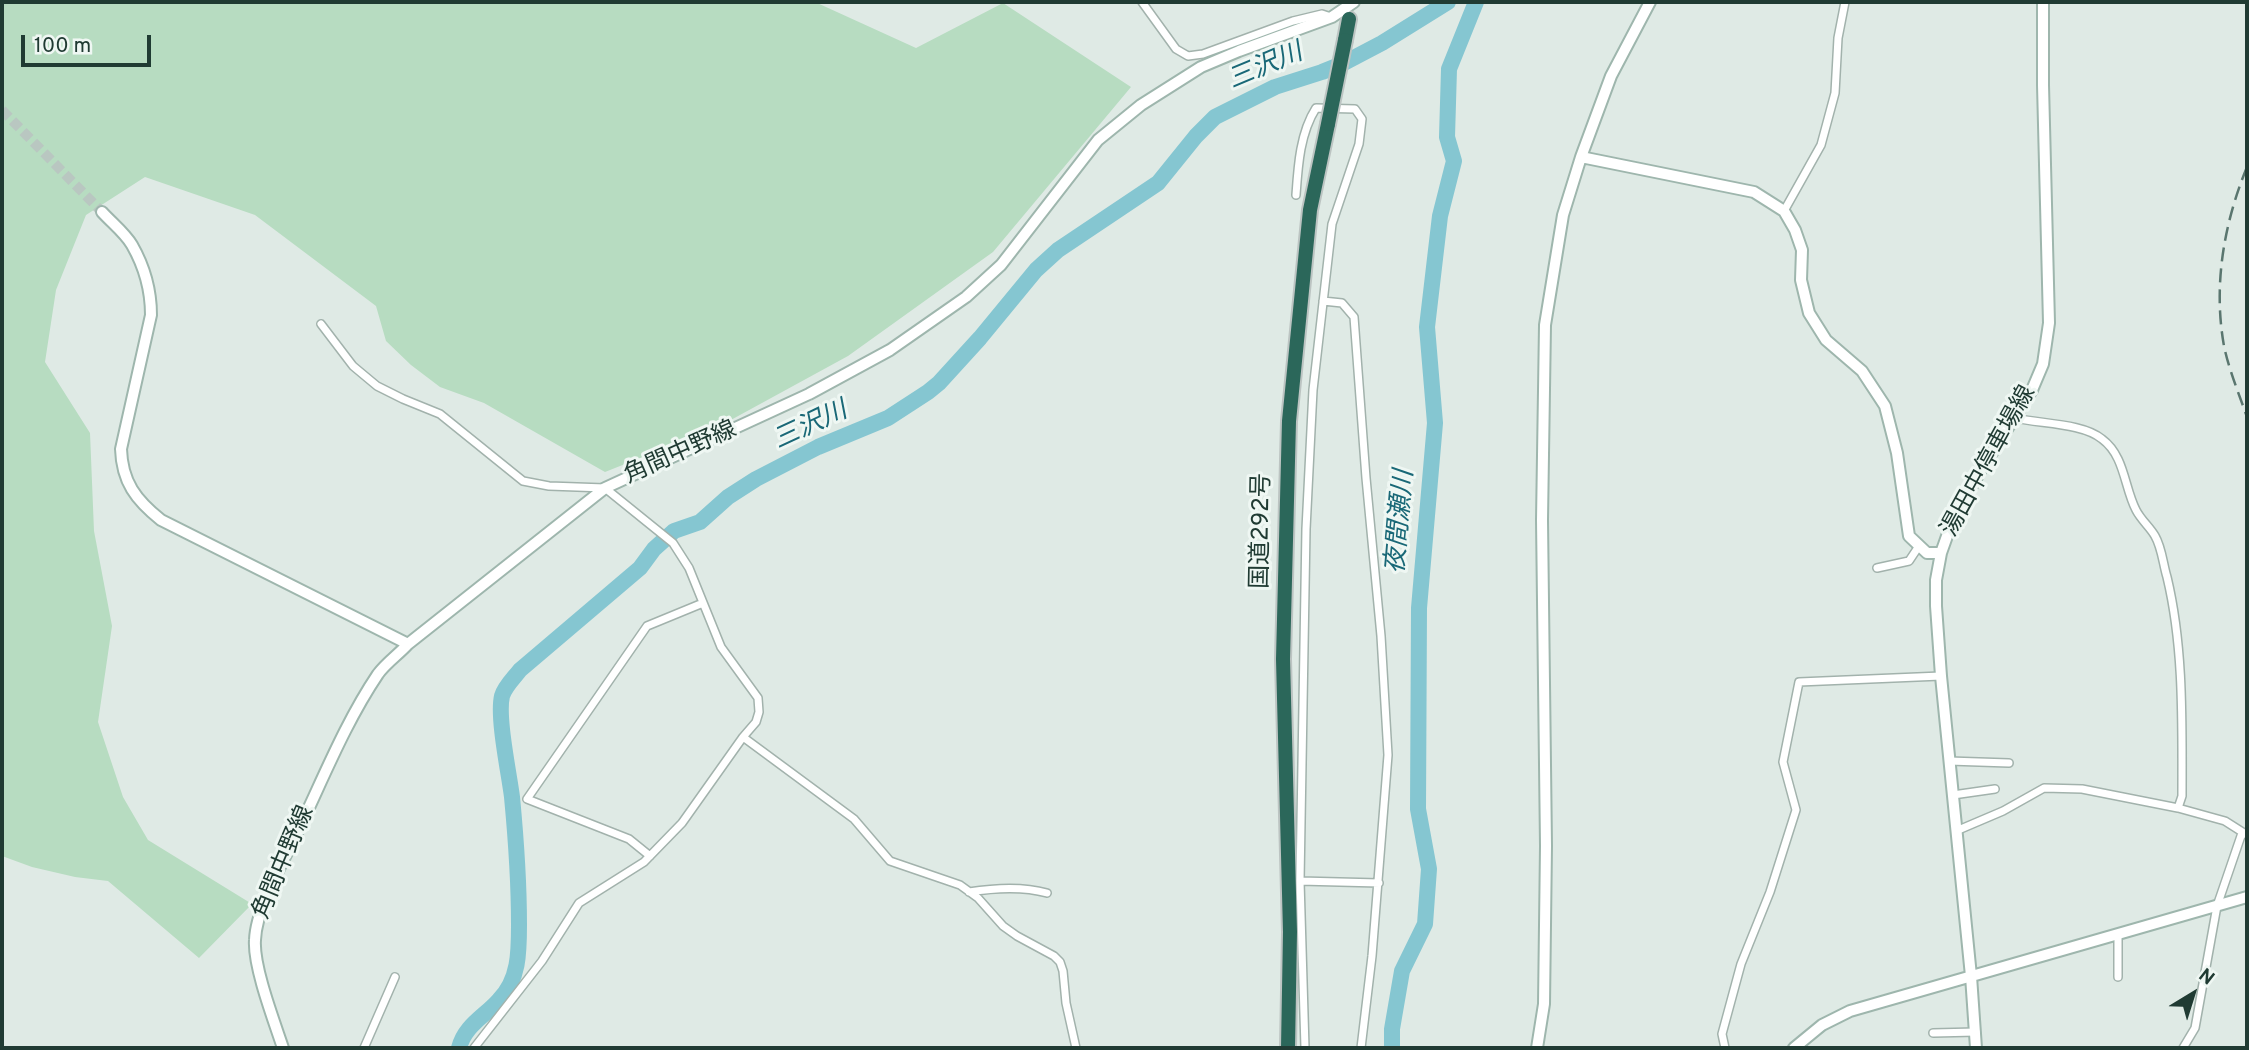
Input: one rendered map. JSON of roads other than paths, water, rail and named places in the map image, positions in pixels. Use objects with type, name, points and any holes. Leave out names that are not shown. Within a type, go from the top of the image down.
[{"type":"highway","name":"国道292号","points":[[1288,1048],[1290,932],[1283,659],[1289,421],[1310,210],[1349,19]]},
{"type":"street","points":[[1142,2],[1176,49],[1188,56],[1203,54],[1293,20],[1322,14],[1332,17]]},
{"type":"street","name":"角間中野線","points":[[283,1048],[255,948],[260,915],[342,738],[379,672],[408,645],[605,488],[809,394],[890,350],[966,297],[1001,265],[1098,140],[1141,105],[1201,67],[1332,17],[1354,2]]},
{"type":"street","points":[[1537,1048],[1544,1004],[1546,846],[1542,520],[1545,325],[1563,215],[1581,157],[1611,76],[1650,2]]},
{"type":"street","points":[[1784,211],[1821,145],[1835,93],[1838,38],[1845,2]]},
{"type":"street","name":"湯田中停車場線","points":[[1976,1048],[1941,676],[1936,580],[1941,553],[1952,522],[1979,473],[2032,390],[2043,364],[2049,323],[2043,2]]},
{"type":"street","points":[[1296,195],[1298,165],[1308,120],[1316,108],[1355,109],[1362,119],[1359,144],[1332,224],[1313,390],[1306,529],[1300,881],[1305,1048]]},
{"type":"street","points":[[1581,157],[1754,192],[1784,211],[1802,250],[1801,280],[1808,313],[1826,340],[1862,371],[1885,407],[1897,453],[1909,536],[1927,553],[1941,553]]},
{"type":"street","points":[[102,212],[131,244],[151,296],[151,315],[121,449],[121,463],[126,479],[142,505],[161,520],[408,645]]},
{"type":"street","points":[[1323,302],[1342,303],[1354,317],[1381,636],[1388,755],[1379,883],[1361,1048]]},
{"type":"street","points":[[321,324],[353,366],[377,386],[440,414],[523,481],[549,486],[605,488],[677,548],[689,568],[721,647],[758,698],[757,722],[743,737],[682,823],[650,856],[579,903],[542,961],[474,1048]]},
{"type":"street","points":[[2015,418],[2092,431],[2104,439],[2119,461],[2136,511],[2155,536],[2173,605],[2180,677],[2182,796],[2178,808]]},
{"type":"street","points":[[1877,568],[1909,561],[1919,546]]},
{"type":"street","points":[[650,856],[629,839],[527,799],[647,626],[703,603]]},
{"type":"street","points":[[1725,1048],[1722,1034],[1741,964],[1770,892],[1796,810],[1783,762],[1799,682],[1941,676]]},
{"type":"street","points":[[743,737],[854,819],[890,861],[947,879],[969,892],[1010,931],[1054,956],[1060,962],[1065,978],[1066,1003],[1076,1048]]},
{"type":"street","points":[[1949,761],[2009,763]]},
{"type":"street","points":[[1956,831],[2003,811],[2044,788],[2082,789],[2178,808],[2225,821],[2245,834],[2217,906],[2194,1028],[2183,1048]]},
{"type":"street","points":[[1953,795],[1995,789]]},
{"type":"street","points":[[1300,881],[1379,883]]},
{"type":"street","points":[[969,892],[1014,888],[1047,894]]},
{"type":"street","points":[[1794,1048],[1822,1025],[1850,1011],[2247,897]]},
{"type":"street","points":[[2118,935],[2118,977]]},
{"type":"street","points":[[364,1048],[395,977]]},
{"type":"street","points":[[1933,1034],[1976,1032]]},
{"type":"waterway","name":"三沢川","points":[[459,1048],[470,1027],[506,992],[514,975],[518,955],[517,861],[501,705],[505,689],[520,670],[640,568],[654,549],[674,531],[700,522],[728,497],[756,479],[818,447],[888,418],[928,392],[980,338],[1036,270],[1058,250],[1158,183],[1215,117],[1275,87],[1342,64],[1448,2]]},
{"type":"waterway","name":"夜間瀬川","points":[[1392,1048],[1392,1029],[1402,971],[1425,924],[1429,869],[1418,809],[1419,608],[1435,423],[1427,327],[1440,216],[1454,161],[1447,137],[1449,69],[1476,2]]},
{"type":"tunnel","points":[[2,110],[102,212]]},
{"type":"railway","points":[[2247,167],[2232,210],[2220,277],[2224,346],[2247,417]]}]
